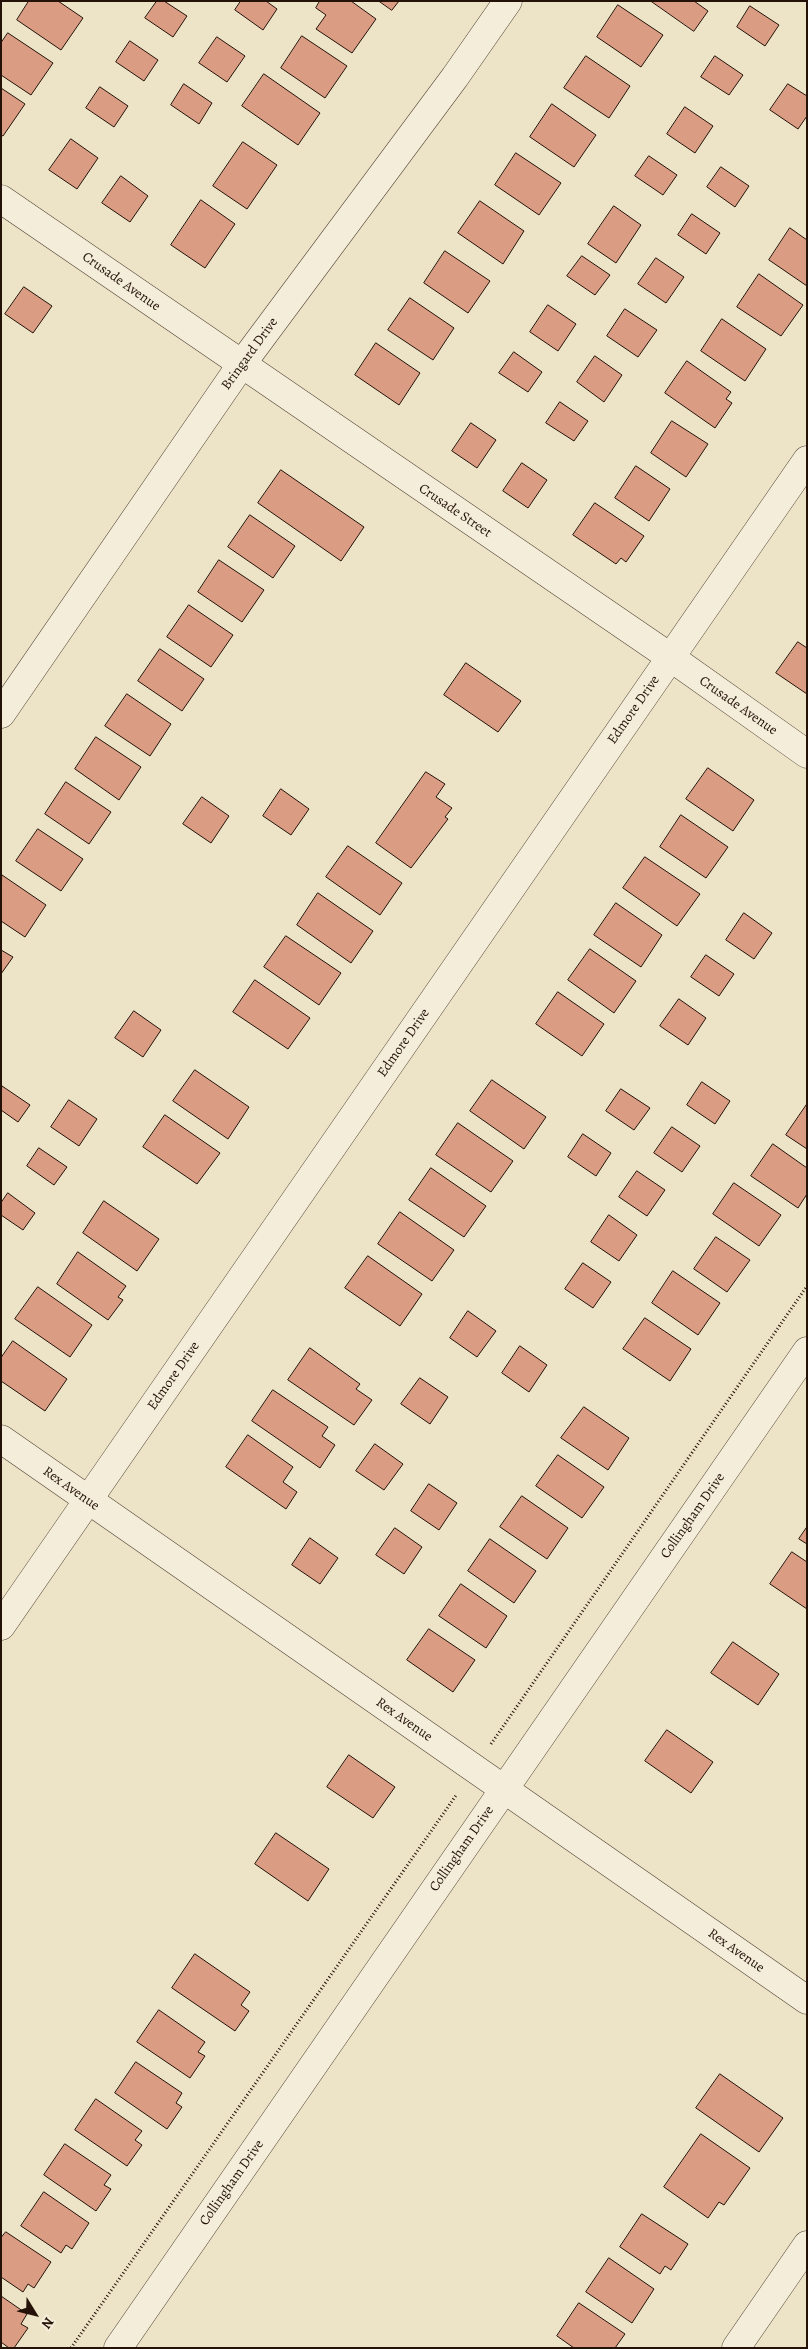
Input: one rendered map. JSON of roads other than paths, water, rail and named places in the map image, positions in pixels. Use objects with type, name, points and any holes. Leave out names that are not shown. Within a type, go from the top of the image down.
[{"type":"street","name":"Bringard Drive","points":[[1,714],[241,365],[449,85],[508,1]]},
{"type":"street","name":"Crusade Avenue","points":[[1,199],[241,365]]},
{"type":"street","name":"Crusade Street","points":[[241,365],[670,657]]},
{"type":"street","name":"Edmore Drive","points":[[1,1626],[807,460]]},
{"type":"street","name":"Crusade Avenue","points":[[670,657],[807,754]]},
{"type":"street","name":"Collingham Drive","points":[[118,2348],[807,1351]]},
{"type":"street","name":"Rex Avenue","points":[[1,1440],[807,2000]]},
{"type":"street","points":[[736,2348],[807,2245]]}]
